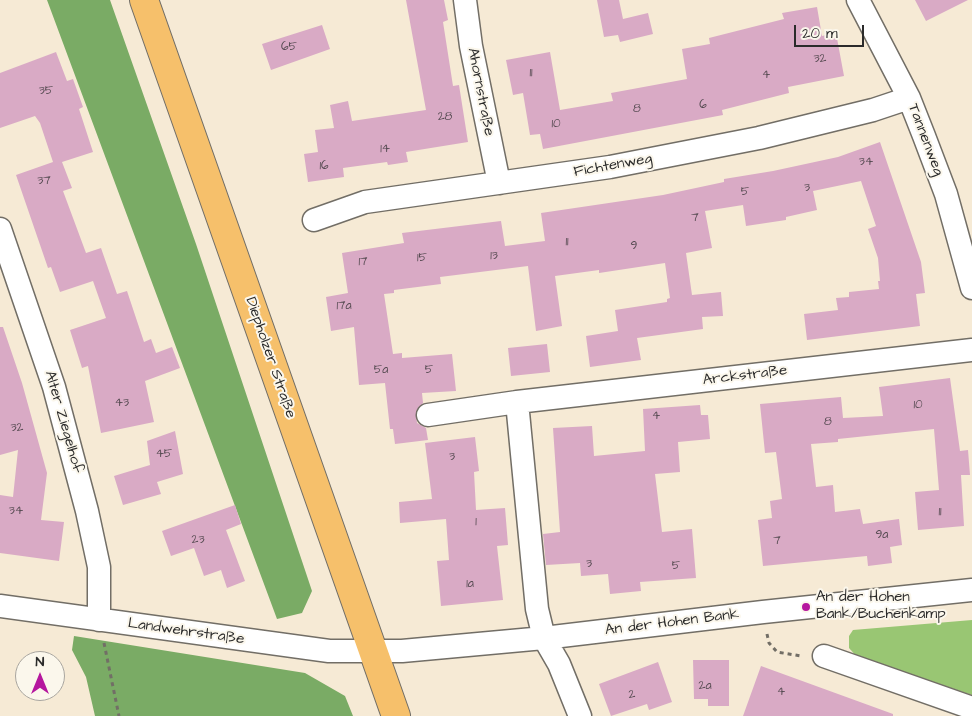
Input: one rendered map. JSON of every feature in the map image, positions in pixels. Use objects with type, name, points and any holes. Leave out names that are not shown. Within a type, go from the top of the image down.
[{"type":"main road","name":"Diepholzer Straße","points":[[144,0],[396,716]]},
{"type":"street","name":"Ahornstraße","points":[[465,0],[471,46],[499,183]]},
{"type":"street","name":"Tannenweg","points":[[858,0],[909,98],[946,194],[972,288]]},
{"type":"street","name":"Fichtenweg","points":[[314,220],[364,202],[610,167],[759,138],[873,110],[909,98]]},
{"type":"street","name":"Alter Ziegelhof","points":[[0,229],[54,387],[87,511],[99,567],[99,620]]},
{"type":"street","name":"Arckstraße","points":[[428,415],[517,402],[972,350]]},
{"type":"street","points":[[517,402],[537,609],[544,638],[559,664],[580,716]]},
{"type":"street","name":"An der Hohen Bank","points":[[372,650],[402,651],[544,638],[972,590]]},
{"type":"street","name":"Landwehrstraße","points":[[0,606],[329,651],[372,650]]},
{"type":"street","points":[[824,656],[972,708]]},
{"type":"path","points":[[763,612],[769,643],[777,652],[796,656],[824,656]]},
{"type":"path","points":[[99,620],[119,716]]},
{"type":"green space","points":[[47,0],[110,0],[196,244],[312,591],[302,613],[277,619]]},
{"type":"green space","points":[[972,620],[972,695],[857,657],[849,648],[849,636],[853,630]]},
{"type":"green space","points":[[74,636],[305,673],[345,696],[353,716],[95,716],[86,677],[72,650]]},
{"type":"building","points":[[406,0],[444,0],[448,20],[443,22],[453,86],[459,85],[468,142],[406,152],[408,162],[388,165],[387,162],[343,168],[344,177],[308,182],[304,154],[318,152],[315,130],[334,128],[330,105],[348,101],[352,121],[426,110]]},
{"type":"building","points":[[597,0],[619,0],[623,19],[648,13],[653,34],[620,42],[618,35],[604,37]]},
{"type":"building","points":[[915,0],[968,0],[926,21]]},
{"type":"building","points":[[817,7],[822,36],[836,33],[844,76],[788,87],[789,93],[722,110],[723,115],[543,149],[540,134],[530,135],[523,93],[513,95],[506,60],[550,52],[560,110],[613,101],[611,93],[687,79],[682,49],[710,44],[709,38],[784,19],[782,13]]},
{"type":"building","points":[[322,25],[330,49],[271,70],[262,44]]},
{"type":"building","points":[[56,52],[67,81],[73,79],[83,107],[79,109],[93,152],[62,162],[72,188],[63,191],[86,253],[101,248],[117,294],[127,291],[144,342],[151,339],[156,353],[172,347],[180,368],[145,381],[154,422],[101,433],[88,366],[82,368],[70,330],[106,318],[93,281],[60,292],[51,267],[48,268],[16,175],[53,162],[40,123],[35,116],[0,128],[0,73]]},
{"type":"building","points":[[880,142],[921,262],[925,293],[916,294],[920,326],[807,340],[804,314],[838,310],[836,298],[849,297],[849,292],[879,289],[878,258],[868,229],[876,226],[861,181],[813,191],[817,210],[786,217],[786,220],[746,226],[743,205],[705,211],[712,248],[686,253],[692,295],[721,292],[723,316],[702,317],[703,329],[637,338],[641,360],[590,367],[586,336],[618,331],[615,310],[667,302],[667,299],[670,298],[665,263],[599,273],[599,270],[555,276],[562,326],[536,331],[528,266],[440,277],[441,284],[394,290],[394,293],[384,294],[393,354],[402,353],[402,358],[452,354],[456,391],[422,393],[423,403],[416,411],[417,423],[426,428],[428,440],[395,444],[393,429],[390,429],[385,383],[359,385],[354,327],[331,331],[326,297],[348,293],[342,253],[404,243],[402,233],[501,221],[505,246],[545,241],[541,213],[663,195],[724,182],[724,179],[838,157]]},
{"type":"building","points":[[0,327],[3,327],[22,383],[47,473],[41,520],[64,522],[59,561],[0,553],[0,495],[13,497],[18,450],[0,455]]},
{"type":"building","points":[[547,344],[550,372],[511,376],[508,348]]},
{"type":"building","points":[[950,378],[960,451],[968,450],[970,475],[961,475],[964,526],[918,530],[915,492],[939,490],[934,429],[838,439],[838,442],[811,444],[816,487],[833,485],[835,512],[860,509],[863,524],[899,519],[902,545],[890,547],[892,563],[868,566],[867,556],[763,566],[758,520],[772,518],[770,501],[782,499],[776,452],[765,453],[760,404],[841,397],[843,418],[883,416],[879,387]]},
{"type":"building","points":[[700,405],[701,415],[708,415],[710,439],[678,442],[680,472],[655,474],[662,532],[692,529],[696,578],[640,582],[641,591],[610,594],[608,574],[581,576],[580,563],[546,565],[543,534],[560,532],[553,428],[592,426],[594,456],[645,451],[643,409]]},
{"type":"building","points":[[175,431],[183,474],[157,482],[161,494],[123,505],[114,476],[150,465],[147,441]]},
{"type":"building","points":[[475,437],[479,471],[474,472],[476,510],[505,508],[508,545],[497,546],[503,600],[441,606],[437,561],[449,560],[446,519],[400,523],[399,502],[432,499],[425,443]]},
{"type":"building","points":[[235,505],[241,524],[226,530],[245,581],[227,588],[221,570],[204,576],[194,548],[171,556],[162,531]]},
{"type":"building","points":[[693,660],[729,660],[729,706],[708,706],[708,699],[694,699]]},
{"type":"building","points":[[658,662],[672,702],[649,710],[647,704],[611,716],[599,684]]},
{"type":"building","points":[[761,666],[893,714],[893,716],[743,716]]},
{"type":"place","name":"An der Hohen Bank/Buchenkamp","points":[[806,607]]}]
